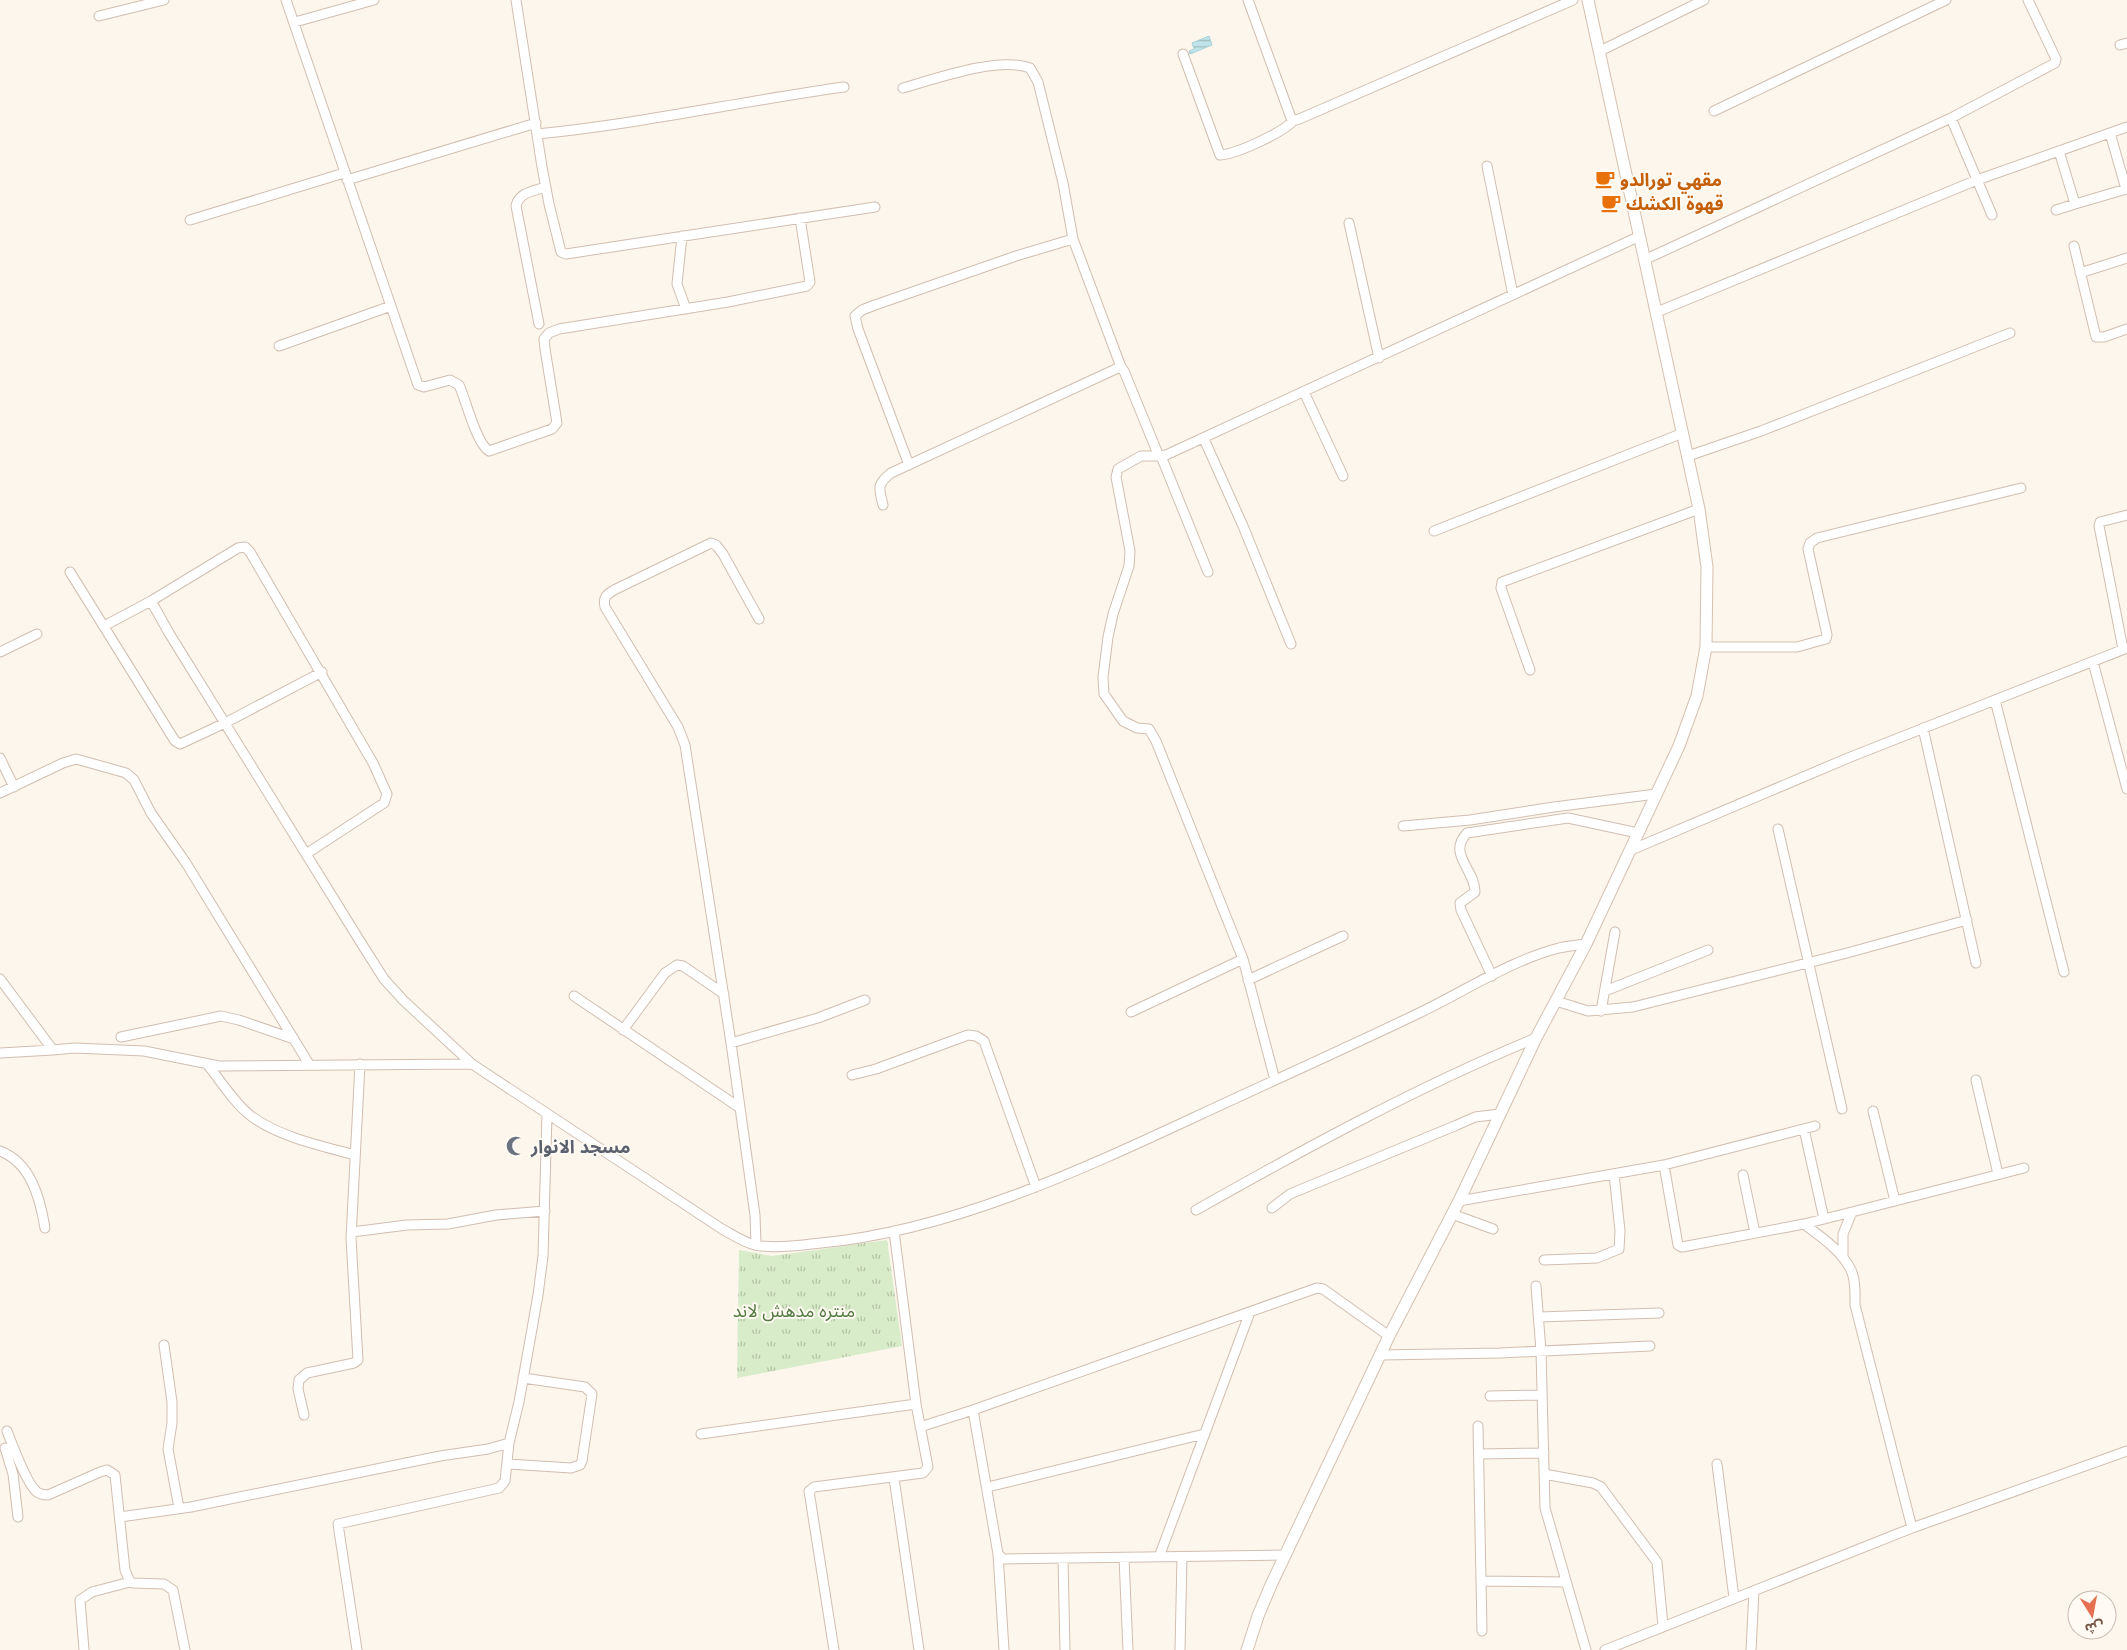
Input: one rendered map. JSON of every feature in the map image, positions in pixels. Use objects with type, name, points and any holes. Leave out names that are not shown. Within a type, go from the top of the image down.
[{"type":"main road","points":[[1248,1650],[1258,1616],[1285,1556],[1389,1336],[1459,1201],[1536,1038],[1586,944],[1679,746],[1697,696],[1706,647],[1707,567],[1699,509],[1588,0]]},
{"type":"street","points":[[99,16],[164,0]]},
{"type":"street","points":[[286,0],[296,22],[346,176],[418,385],[424,387],[444,382],[455,382],[461,389],[480,439],[489,451],[552,428],[557,423],[544,349],[544,339],[549,333],[577,326],[801,289],[807,286],[810,282],[800,218]]},
{"type":"street","points":[[296,22],[374,0]]},
{"type":"street","points":[[516,0],[546,187],[561,252],[566,254],[875,207]]},
{"type":"street","points":[[1248,0],[1291,118],[1294,120]]},
{"type":"street","points":[[1183,54],[1220,155],[1232,153],[1276,132],[1294,120],[1573,0]]},
{"type":"street","points":[[1600,51],[1704,0]]},
{"type":"street","points":[[1714,110],[1946,0]]},
{"type":"street","points":[[1644,260],[1951,118],[2056,62],[2028,0]]},
{"type":"street","points":[[903,88],[980,68],[1009,63],[1020,64],[1030,68],[1038,82],[1063,183],[1073,239],[1121,367],[1158,454],[1161,456],[1208,572]]},
{"type":"street","points":[[537,134],[576,130],[719,108],[775,96],[844,87]]},
{"type":"street","points":[[1951,118],[1992,215]]},
{"type":"street","points":[[190,220],[536,123]]},
{"type":"street","points":[[1656,312],[1977,180],[2127,127]]},
{"type":"street","points":[[2056,210],[2126,191],[2110,133]]},
{"type":"street","points":[[2059,151],[2075,204]]},
{"type":"street","points":[[1487,166],[1513,295]]},
{"type":"street","points":[[539,324],[516,206],[517,199],[522,194],[546,187]]},
{"type":"street","points":[[1349,223],[1379,358]]},
{"type":"street","points":[[682,236],[677,284],[686,309]]},
{"type":"street","points":[[1275,1080],[1243,960],[1156,741],[1149,729],[1136,728],[1124,721],[1104,694],[1103,677],[1111,622],[1129,566],[1130,551],[1116,477],[1118,469],[1127,462],[1148,455],[1161,456],[1204,439],[1640,236]]},
{"type":"street","points":[[909,465],[858,329],[855,316],[862,310],[875,305],[1016,256],[1073,239]]},
{"type":"street","points":[[2074,246],[2096,337],[2104,337],[2127,330]]},
{"type":"street","points":[[2080,273],[2127,258]]},
{"type":"street","points":[[279,346],[390,306]]},
{"type":"street","points":[[1688,456],[1761,430],[2010,332]]},
{"type":"street","points":[[883,505],[878,487],[882,480],[891,473],[1121,367]]},
{"type":"street","points":[[1304,392],[1343,476]]},
{"type":"street","points":[[1434,531],[1683,433]]},
{"type":"street","points":[[1204,439],[1243,526],[1291,644]]},
{"type":"street","points":[[1706,647],[1797,647],[1826,640],[1827,635],[1808,549],[1810,543],[1816,538],[2021,488]]},
{"type":"street","points":[[1530,670],[1500,588],[1502,582],[1699,509]]},
{"type":"street","points":[[1631,850],[1839,761],[2125,648],[2099,526],[2100,522],[2104,520],[2127,515]]},
{"type":"street","points":[[756,1245],[755,1215],[731,1043],[686,745],[678,727],[605,607],[604,600],[606,595],[614,590],[711,543],[716,545],[723,554],[759,619]]},
{"type":"street","points":[[104,626],[151,601],[238,548],[245,547],[250,552],[322,672],[385,786],[387,799],[384,803],[306,854]]},
{"type":"street","points":[[70,572],[175,741],[180,744],[225,723],[322,672]]},
{"type":"street","points":[[151,601],[384,979],[403,1000],[472,1064],[722,1229],[745,1242],[756,1245],[789,1246],[841,1241],[894,1231],[955,1214],[1036,1187],[1110,1157],[1418,1014],[1537,955],[1559,948],[1586,944]]},
{"type":"street","points":[[0,652],[37,634]]},
{"type":"street","points":[[2093,662],[2127,789]]},
{"type":"street","points":[[1995,700],[2064,972]]},
{"type":"street","points":[[1923,728],[1976,963]]},
{"type":"street","points":[[0,758],[14,787]]},
{"type":"street","points":[[0,793],[63,763],[76,759],[126,773],[134,780],[155,819],[186,862],[309,1064]]},
{"type":"street","points":[[1403,826],[1470,820],[1599,800],[1656,794]]},
{"type":"street","points":[[1492,976],[1460,903],[1475,892],[1472,879],[1463,863],[1459,850],[1461,840],[1467,833],[1568,818],[1638,833]]},
{"type":"street","points":[[1778,829],[1842,1110]]},
{"type":"street","points":[[1556,1001],[1578,1009],[1602,1011],[1640,1006],[1809,963],[1966,920]]},
{"type":"street","points":[[1602,1011],[1615,932]]},
{"type":"street","points":[[1248,980],[1344,936]]},
{"type":"street","points":[[1605,991],[1708,950]]},
{"type":"street","points":[[1131,1012],[1243,960]]},
{"type":"street","points":[[624,1030],[665,973],[677,965],[683,966],[724,994]]},
{"type":"street","points":[[0,979],[53,1050]]},
{"type":"street","points":[[574,996],[740,1108]]},
{"type":"street","points":[[731,1043],[792,1026],[865,1000]]},
{"type":"street","points":[[120,1037],[221,1016],[239,1020],[294,1039]]},
{"type":"street","points":[[852,1075],[876,1069],[968,1035],[976,1036],[984,1041],[1036,1187]]},
{"type":"street","points":[[1196,1210],[1307,1148],[1481,1061],[1536,1038]]},
{"type":"street","points":[[0,1053],[74,1048],[144,1051],[219,1066],[472,1064]]},
{"type":"street","points":[[207,1064],[243,1109],[252,1117],[297,1138],[355,1155]]},
{"type":"street","points":[[304,1415],[298,1384],[303,1376],[354,1363],[358,1360],[352,1232],[360,1064]]},
{"type":"street","points":[[1976,1080],[1998,1174]]},
{"type":"street","points":[[1873,1111],[1894,1201]]},
{"type":"street","points":[[357,1650],[338,1524],[490,1492],[500,1488],[505,1481],[510,1443],[538,1295],[543,1256],[546,1114]]},
{"type":"street","points":[[1272,1208],[1290,1194],[1475,1117],[1500,1114]]},
{"type":"street","points":[[1459,1201],[1664,1165],[1815,1126]]},
{"type":"street","points":[[1804,1129],[1824,1219]]},
{"type":"street","points":[[0,1151],[16,1160],[36,1190],[45,1228]]},
{"type":"street","points":[[1664,1165],[1678,1245],[1686,1248],[1804,1224],[2024,1168]]},
{"type":"street","points":[[1544,1260],[1597,1258],[1619,1249],[1620,1232],[1614,1174]]},
{"type":"street","points":[[1743,1175],[1755,1233]]},
{"type":"street","points":[[352,1232],[407,1225],[448,1224],[496,1215],[545,1211]]},
{"type":"street","points":[[1843,1258],[1843,1234],[1852,1212]]},
{"type":"street","points":[[1452,1214],[1493,1229]]},
{"type":"street","points":[[1804,1224],[1843,1258],[1851,1271],[1855,1286],[1855,1305],[1912,1528]]},
{"type":"street","points":[[834,1650],[809,1492],[814,1487],[923,1473],[928,1467],[916,1404],[894,1231]]},
{"type":"street","points":[[1536,1286],[1541,1351],[1547,1518],[1586,1650]]},
{"type":"street","points":[[920,1427],[1317,1288],[1321,1288],[1389,1336]]},
{"type":"street","points":[[1159,1557],[1250,1312]]},
{"type":"street","points":[[1539,1317],[1659,1313]]},
{"type":"street","points":[[164,1345],[172,1402],[172,1423],[168,1449],[179,1508]]},
{"type":"street","points":[[1380,1355],[1650,1346]]},
{"type":"street","points":[[508,1464],[571,1468],[580,1465],[582,1461],[592,1394],[585,1387],[523,1378]]},
{"type":"street","points":[[1490,1396],[1542,1395]]},
{"type":"street","points":[[701,1434],[916,1404]]},
{"type":"street","points":[[973,1410],[988,1487],[998,1554],[1004,1650]]},
{"type":"street","points":[[1478,1426],[1482,1631]]},
{"type":"street","points":[[7,1431],[34,1489],[43,1495],[48,1495],[100,1472],[112,1471],[116,1479],[125,1570],[130,1582]]},
{"type":"street","points":[[988,1487],[1204,1434]]},
{"type":"street","points":[[120,1517],[179,1508],[440,1456],[488,1450],[510,1443]]},
{"type":"street","points":[[3,1446],[17,1455]]},
{"type":"street","points":[[3,1446],[13,1474],[18,1518]]},
{"type":"street","points":[[1606,1650],[1912,1528],[2127,1451]]},
{"type":"street","points":[[1479,1454],[1544,1453]]},
{"type":"street","points":[[1717,1464],[1734,1598]]},
{"type":"street","points":[[1544,1474],[1593,1483],[1601,1487],[1657,1562],[1663,1626]]},
{"type":"street","points":[[894,1478],[919,1650]]},
{"type":"street","points":[[998,1554],[1000,1558],[1009,1560],[1285,1556]]},
{"type":"street","points":[[1180,1650],[1182,1557]]},
{"type":"street","points":[[1124,1558],[1128,1650]]},
{"type":"street","points":[[1063,1559],[1065,1650]]},
{"type":"street","points":[[1481,1581],[1566,1582]]},
{"type":"street","points":[[84,1650],[80,1600],[92,1592],[130,1582],[164,1584],[174,1590],[185,1650]]},
{"type":"street","points":[[1751,1650],[1754,1591]]},
{"type":"green space","name":"منتره مدهش لاند","points":[[887,1240],[902,1346],[737,1378],[739,1250],[772,1256]]},
{"type":"water","points":[[1209,36],[1212,45],[1190,54],[1189,51],[1194,49],[1192,43]]},
{"type":"place","name":"مقهي تورالدو","points":[[1605,179]]},
{"type":"place","name":"قهوة الكشك","points":[[1611,203]]},
{"type":"place","name":"مسجد الانوار","points":[[516,1146]]}]
